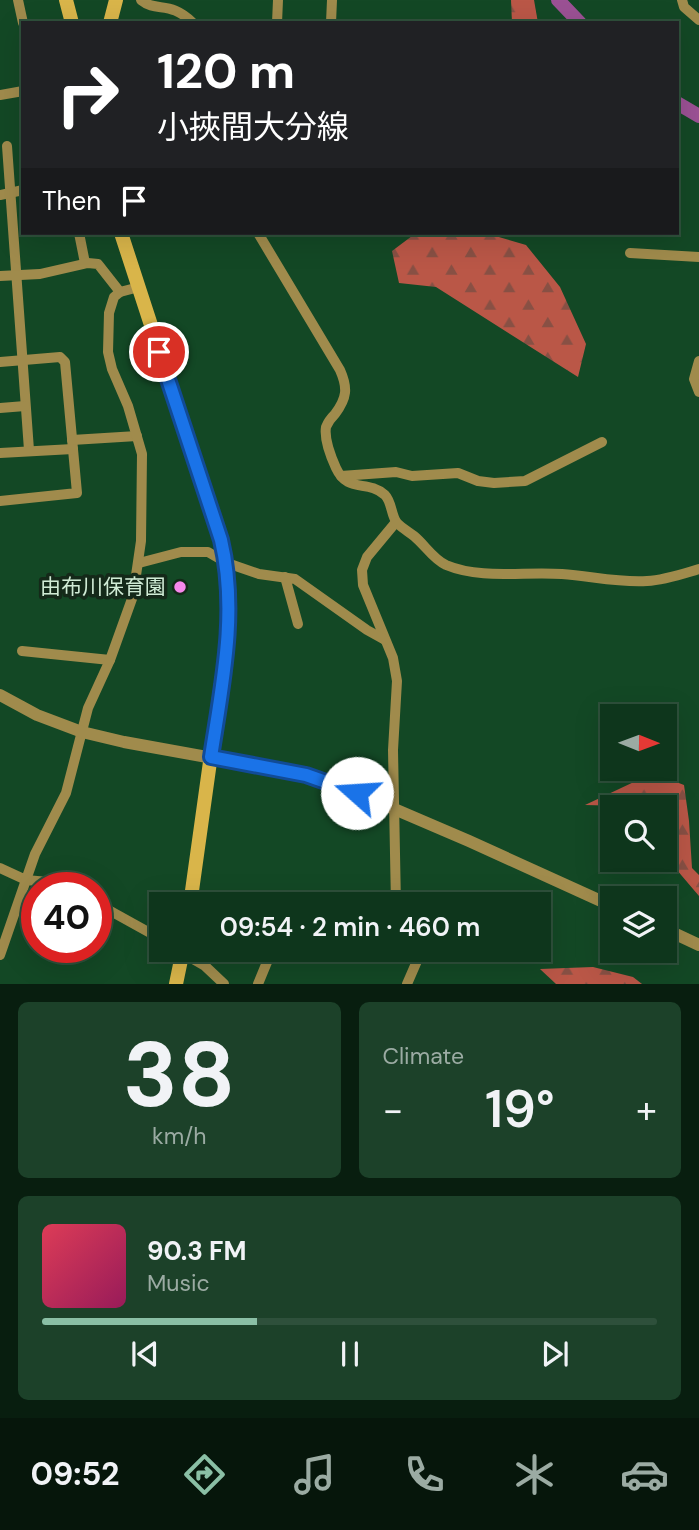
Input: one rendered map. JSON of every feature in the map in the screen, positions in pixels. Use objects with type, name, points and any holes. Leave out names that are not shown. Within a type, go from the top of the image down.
[{"type":"main road","points":[[66,0],[71,21]]},
{"type":"main road","points":[[111,21],[116,0]]},
{"type":"main road","points":[[126,235],[139,287],[227,563],[230,617],[192,892]]},
{"type":"main road","points":[[176,984],[180,962]]},
{"type":"street","points":[[19,0],[23,21]]},
{"type":"street","points":[[141,0],[146,5],[174,6],[191,21]]},
{"type":"street","points":[[277,21],[278,0]]},
{"type":"street","points":[[331,21],[332,0]]},
{"type":"street","points":[[682,0],[684,7],[699,20]]},
{"type":"street","points":[[0,95],[21,90]]},
{"type":"street","points":[[7,146],[5,194],[16,274],[29,450]]},
{"type":"street","points":[[79,235],[85,263]]},
{"type":"street","points":[[259,235],[340,370],[346,385],[345,398],[327,424],[326,434],[341,476],[350,484],[374,488],[387,496],[396,522],[435,558],[445,565],[462,569],[520,575],[560,574],[617,581],[648,581],[699,569]]},
{"type":"street","points":[[629,253],[699,257]]},
{"type":"street","points":[[0,276],[40,274],[85,263],[98,264],[120,292]]},
{"type":"street","points":[[29,872],[46,831],[66,793],[88,708],[110,660],[133,596],[139,563],[142,454],[108,352],[111,304],[120,292],[139,287]]},
{"type":"street","points":[[0,362],[60,357],[65,362],[76,494],[0,501]]},
{"type":"street","points":[[699,361],[694,379],[699,393]]},
{"type":"street","points":[[0,408],[25,406]]},
{"type":"street","points":[[0,453],[137,436]]},
{"type":"street","points":[[341,476],[396,472],[412,476],[458,473],[478,481],[494,483],[525,481],[602,442]]},
{"type":"street","points":[[396,522],[367,557],[362,570],[363,585],[380,621],[393,658],[397,681],[393,750],[396,892]]},
{"type":"street","points":[[139,563],[181,552],[208,552],[227,563],[259,574],[295,579],[385,640]]},
{"type":"street","points":[[285,577],[298,624]]},
{"type":"street","points":[[22,651],[110,660]]},
{"type":"street","points":[[0,695],[37,715],[82,732],[306,775],[395,810],[600,901]]},
{"type":"street","points":[[0,868],[21,878]]},
{"type":"street","points":[[0,955],[21,894]]},
{"type":"street","points":[[112,912],[149,932]]},
{"type":"street","points":[[677,935],[699,946]]},
{"type":"street","points":[[199,962],[224,984]]},
{"type":"street","points":[[258,984],[267,962]]},
{"type":"street","points":[[407,984],[416,962]]},
{"type":"green space","points":[[511,0],[534,0],[538,21],[512,21]]},
{"type":"green space","points":[[413,235],[492,235],[526,245],[560,287],[586,344],[578,377],[436,287],[399,283],[392,251]]},
{"type":"green space","points":[[636,781],[674,781],[684,785],[692,868],[699,875],[699,896],[677,870],[677,795],[606,795]]},
{"type":"green space","points":[[600,798],[600,805],[585,805]]},
{"type":"green space","points":[[593,967],[633,977],[642,984],[556,984],[540,969]]},
{"type":"waterway","points":[[558,0],[578,21]]},
{"type":"waterway","points":[[679,104],[699,116]]},
{"type":"place","name":"由布川保育園","points":[[180,587]]},
{"type":"route","points":[[159,352],[227,563],[230,617],[211,757],[306,775],[357,793]]}]
